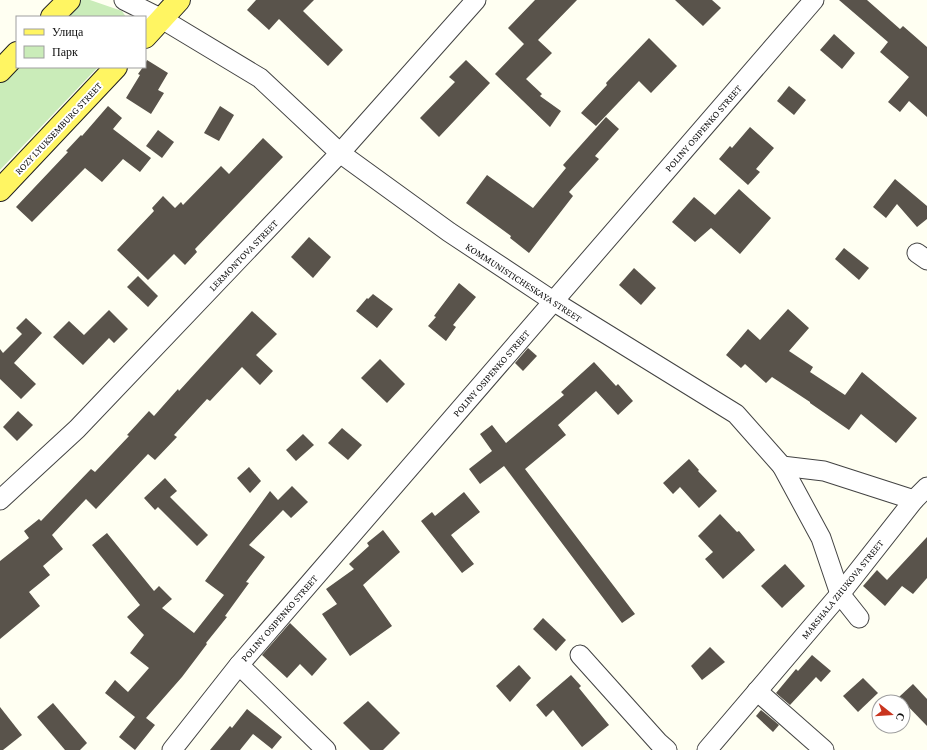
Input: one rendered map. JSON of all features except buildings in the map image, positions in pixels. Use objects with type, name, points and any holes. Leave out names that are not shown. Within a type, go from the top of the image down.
[{"type":"main road","points":[[53,16],[69,0]]},
{"type":"main road","points":[[146,36],[179,0]]},
{"type":"main road","points":[[0,71],[16,55]]},
{"type":"main road","name":"ROZY LYUKSEMBURG STREET","points":[[0,190],[115,68]]},
{"type":"street","name":"KOMMUNISTICHESKAYA STREET","points":[[124,0],[162,19],[260,78],[340,153],[450,232],[553,301],[736,414],[782,466],[821,538],[840,594],[859,618]]},
{"type":"street","name":"LERMONTOVA STREET","points":[[0,500],[77,429],[340,153],[476,0]]},
{"type":"street","name":"POLINY OSIPENKO STREET","points":[[172,750],[239,665],[814,0]]},
{"type":"street","points":[[782,466],[824,471],[914,500]]},
{"type":"street","name":"MARSHALA ZHUKOVA STREET","points":[[707,750],[840,594],[914,500],[927,487]]},
{"type":"street","points":[[580,655],[667,750]]},
{"type":"street","points":[[239,665],[326,750]]},
{"type":"street","points":[[757,691],[824,750]]},
{"type":"green space","points":[[78,0],[90,0],[122,11],[125,16],[63,16]]},
{"type":"green space","points":[[16,65],[16,68],[97,68],[0,170],[0,82]]}]
